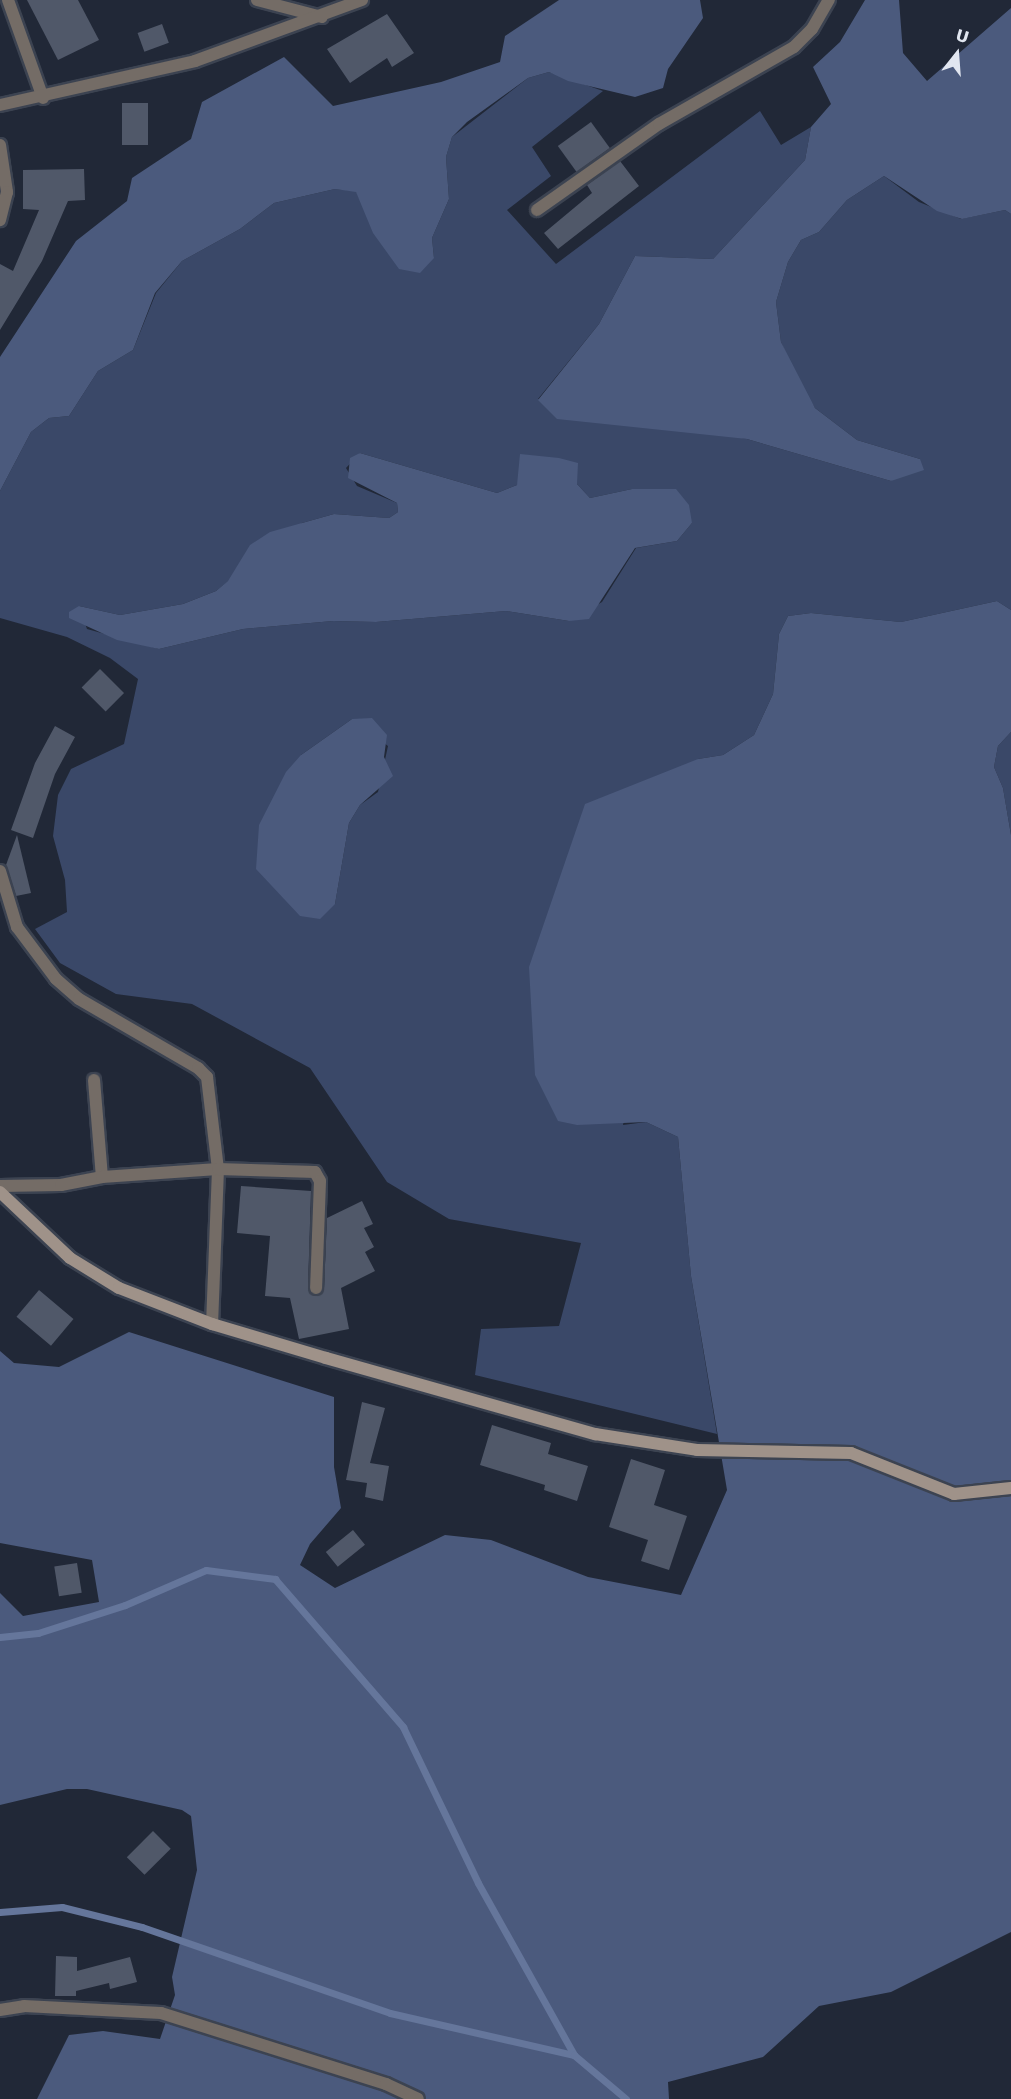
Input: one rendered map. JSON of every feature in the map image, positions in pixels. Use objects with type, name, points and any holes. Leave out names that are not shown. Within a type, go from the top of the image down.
[{"type":"street","points":[[8,0],[43,98]]},
{"type":"street","points":[[257,0],[322,17]]},
{"type":"street","points":[[0,105],[43,98],[195,61],[322,17],[362,0]]},
{"type":"street","points":[[537,210],[659,124],[794,47],[829,0]]},
{"type":"street","points":[[0,146],[7,192],[0,220]]},
{"type":"street","points":[[0,871],[17,927],[56,979],[79,999],[198,1068],[207,1077],[218,1169],[212,1324]]},
{"type":"street","points":[[94,1080],[102,1177]]},
{"type":"street","points":[[0,1186],[61,1185],[102,1177],[218,1169],[315,1172],[320,1181],[316,1288]]},
{"type":"street","points":[[0,1192],[70,1258],[96,1276],[212,1324],[595,1434],[697,1450],[851,1453],[954,1494],[1011,1488]]},
{"type":"street","points":[[0,2010],[24,2006],[161,2013],[309,2063],[386,2084],[418,2099]]},
{"type":"shaded area","points":[[559,0],[700,0],[703,18],[668,69],[663,88],[635,97],[568,81],[549,72],[528,78],[467,122],[452,137],[446,157],[449,199],[432,238],[434,258],[420,273],[399,269],[373,233],[356,192],[335,189],[274,203],[240,229],[182,261],[155,293],[133,350],[98,371],[69,416],[49,418],[31,432],[0,491],[0,357],[76,241],[127,201],[132,178],[191,139],[202,102],[284,57],[333,106],[441,82],[500,62],[505,36]]},
{"type":"shaded area","points":[[865,0],[899,0],[903,53],[927,81],[1011,8],[1011,214],[1005,210],[962,219],[937,211],[884,176],[847,200],[819,232],[801,240],[788,262],[776,302],[781,342],[815,408],[857,440],[920,459],[924,470],[891,481],[747,439],[557,419],[538,400],[599,324],[635,256],[713,259],[805,160],[811,127],[831,104],[813,67],[840,42]]},
{"type":"shaded area","points":[[549,72],[603,91],[532,147],[551,176],[507,210],[556,264],[760,111],[781,145],[811,127],[805,160],[713,259],[635,256],[599,324],[538,399],[747,439],[891,481],[920,459],[857,440],[815,408],[799,384],[781,342],[776,302],[788,262],[801,240],[819,232],[847,200],[884,176],[919,202],[961,219],[1005,210],[1011,214],[1011,610],[997,601],[901,622],[811,613],[788,616],[779,634],[773,694],[754,735],[723,755],[698,759],[623,1125],[646,1122],[678,1137],[691,1276],[717,1434],[475,1375],[481,1329],[559,1326],[581,1243],[449,1219],[387,1182],[310,1068],[192,1004],[116,994],[60,963],[35,929],[67,912],[65,880],[53,836],[58,795],[71,769],[124,744],[138,679],[110,658],[67,637],[0,618],[0,491],[31,432],[49,418],[69,416],[98,371],[133,350],[156,293],[182,261],[240,229],[274,203],[335,189],[356,191],[365,211],[434,258],[432,238],[449,199],[446,157],[452,137],[528,78]],"holes":[[[360,453],[497,493],[517,485],[522,476],[577,484],[590,498],[632,489],[692,523],[677,541],[636,548],[602,602],[569,621],[506,611],[376,622],[333,621],[243,629],[159,649],[87,629],[79,606],[120,615],[183,604],[216,591],[302,523],[334,514],[389,518],[398,512],[397,503],[357,486],[346,468]],[[352,719],[388,746],[378,792],[360,805],[349,823],[335,904],[301,755]]]},
{"type":"shaded area","points":[[360,453],[497,493],[517,485],[520,454],[559,458],[578,463],[577,484],[590,498],[632,489],[676,489],[689,505],[692,523],[677,541],[635,548],[589,619],[569,621],[506,611],[376,622],[333,621],[243,629],[159,649],[117,640],[69,618],[69,612],[79,606],[120,615],[183,604],[216,591],[228,581],[250,545],[270,532],[334,514],[389,518],[398,512],[397,503],[348,478],[350,458]]},
{"type":"shaded area","points":[[997,601],[1011,610],[1011,732],[998,746],[994,767],[1003,788],[1011,835],[1011,1932],[891,1992],[819,2006],[763,2057],[668,2082],[669,2099],[37,2099],[69,2035],[103,2031],[160,2039],[175,1995],[172,1977],[197,1870],[191,1816],[182,1810],[87,1789],[67,1789],[0,1805],[0,1593],[23,1616],[99,1602],[92,1560],[0,1543],[0,1351],[14,1363],[59,1367],[129,1332],[334,1397],[334,1467],[341,1508],[310,1544],[300,1565],[335,1588],[445,1535],[491,1540],[588,1577],[681,1595],[727,1490],[691,1276],[678,1137],[646,1122],[577,1125],[558,1121],[535,1075],[529,967],[585,804],[698,759],[723,755],[754,735],[773,694],[779,634],[788,616],[811,613],[901,622]]},
{"type":"shaded area","points":[[372,718],[387,735],[384,757],[393,776],[360,805],[349,823],[335,904],[320,919],[300,916],[256,869],[259,825],[286,772],[301,755],[352,719]]},
{"type":"shaded area","points":[[1011,732],[1011,835],[1003,788],[994,767],[998,746]]},
{"type":"building","points":[[27,0],[78,0],[99,40],[58,60]]},
{"type":"building","points":[[387,14],[414,53],[392,67],[387,58],[350,83],[327,49]]},
{"type":"building","points":[[162,24],[169,43],[144,52],[138,33]]},
{"type":"building","points":[[122,103],[148,103],[148,145],[122,145]]},
{"type":"building","points":[[591,122],[610,148],[577,172],[558,146]]},
{"type":"building","points":[[620,161],[639,186],[558,249],[544,233],[592,193],[587,185]]},
{"type":"building","points":[[84,169],[85,200],[68,201],[42,261],[0,330],[0,264],[13,271],[39,210],[23,209],[23,170]]},
{"type":"building","points":[[100,669],[124,693],[106,711],[82,687]]},
{"type":"building","points":[[55,726],[75,737],[55,774],[33,838],[11,830],[35,763]]},
{"type":"building","points":[[17,835],[31,893],[16,896],[6,865]]},
{"type":"building","points":[[241,1186],[311,1191],[308,1288],[315,1296],[324,1288],[327,1218],[362,1201],[373,1224],[364,1228],[374,1247],[365,1252],[375,1271],[341,1288],[349,1329],[299,1339],[290,1298],[265,1296],[270,1236],[237,1233]]},
{"type":"building","points":[[39,1290],[73,1319],[51,1346],[17,1317]]},
{"type":"building","points":[[362,1402],[385,1408],[370,1463],[389,1466],[383,1501],[365,1497],[367,1483],[346,1480]]},
{"type":"building","points":[[492,1425],[551,1443],[548,1454],[588,1466],[577,1501],[544,1490],[545,1485],[480,1465]]},
{"type":"building","points":[[631,1459],[665,1470],[654,1505],[687,1516],[669,1570],[641,1561],[648,1540],[609,1527]]},
{"type":"building","points":[[353,1530],[365,1545],[338,1567],[326,1552]]},
{"type":"building","points":[[77,1563],[82,1593],[59,1596],[54,1567]]},
{"type":"building","points":[[153,1831],[171,1849],[145,1875],[127,1857]]},
{"type":"building","points":[[56,1956],[77,1957],[77,1971],[130,1957],[137,1982],[110,1989],[109,1983],[76,1991],[76,1996],[55,1996]]},
{"type":"waterway","points":[[0,1637],[38,1633],[125,1605],[206,1570],[275,1579],[403,1727],[478,1883],[574,2055]]},
{"type":"waterway","points":[[0,1912],[62,1907],[142,1927],[390,2013],[574,2055],[626,2099]]}]
